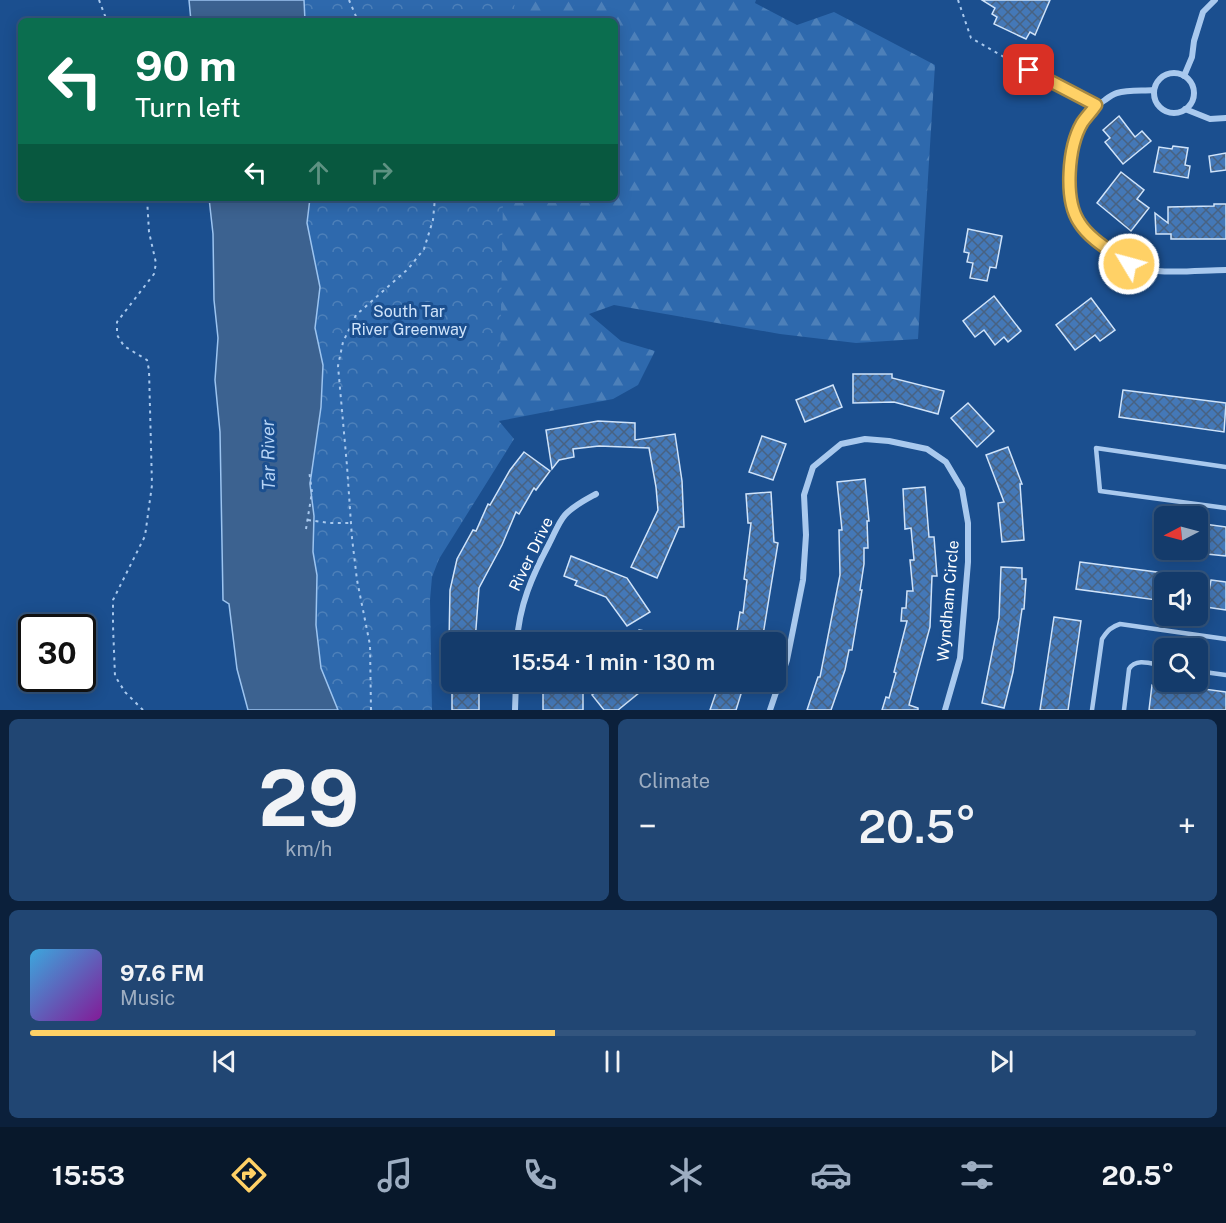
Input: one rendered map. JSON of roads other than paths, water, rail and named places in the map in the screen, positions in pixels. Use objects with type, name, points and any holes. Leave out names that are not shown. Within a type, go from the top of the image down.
[{"type":"street","points":[[1184,76],[1192,57],[1194,40],[1203,12],[1215,0]]},
{"type":"street","points":[[1174,73],[1184,76],[1191,82],[1194,91],[1191,105],[1180,113],[1166,113],[1156,104],[1154,90],[1158,81],[1165,75],[1174,73]]},
{"type":"street","points":[[1154,90],[1116,93],[1096,105],[1082,123],[1071,157],[1073,208],[1079,222],[1098,241],[1129,264],[1159,270],[1226,270]]},
{"type":"street","points":[[1185,109],[1210,119],[1226,118]]},
{"type":"street","name":"Wyndham Circle","points":[[770,710],[787,660],[803,580],[806,535],[804,495],[813,467],[841,444],[865,439],[889,441],[927,449],[946,462],[962,489],[968,524],[968,562],[960,658],[945,710]]},
{"type":"street","name":"River Drive","points":[[519,632],[523,601],[533,574],[564,516],[596,494]]},
{"type":"street","points":[[515,710],[516,692]]},
{"type":"lane","points":[[1011,61],[1096,105]]},
{"type":"lane","points":[[1226,467],[1096,448],[1100,490],[1226,508]]},
{"type":"lane","points":[[1092,710],[1102,639],[1108,629],[1120,624],[1226,639]]},
{"type":"lane","points":[[1124,710],[1130,669],[1133,664],[1138,662],[1154,664]]},
{"type":"lane","points":[[1208,673],[1226,675]]},
{"type":"water","points":[[189,0],[304,0],[305,18],[191,18]]},
{"type":"water","name":"Tar River","points":[[209,201],[310,201],[307,223],[320,287],[315,328],[323,365],[321,407],[310,484],[314,516],[313,552],[317,575],[316,625],[321,668],[338,710],[248,710],[237,669],[229,604],[223,600],[220,432],[215,380],[218,338],[214,300],[213,234]]},
{"type":"park label","name":"South Tar River Greenway","points":[[409,320]]}]
